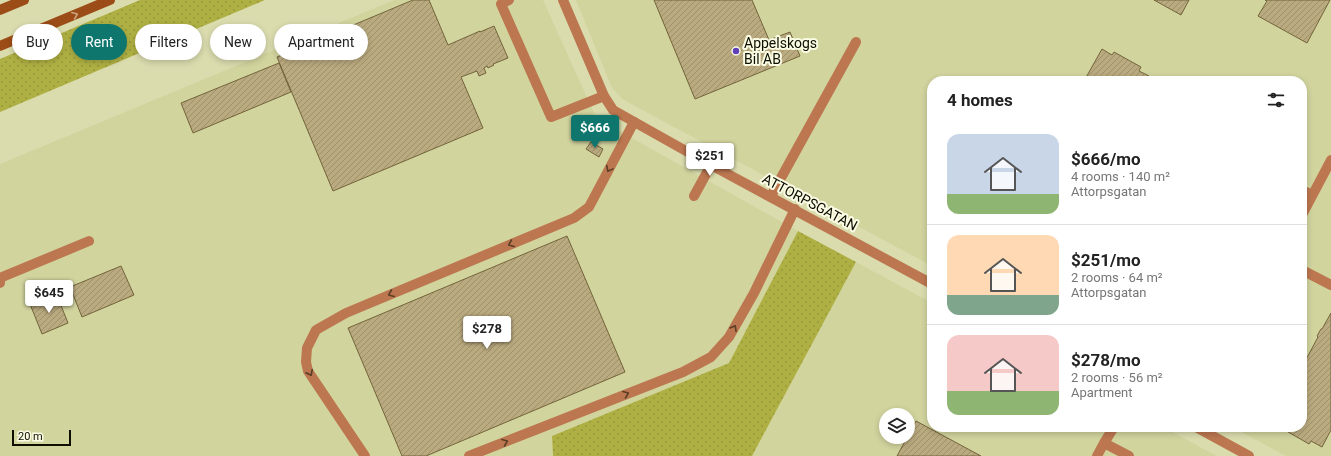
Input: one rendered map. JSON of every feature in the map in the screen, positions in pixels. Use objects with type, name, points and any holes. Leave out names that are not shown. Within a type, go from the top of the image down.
[{"type":"main road","points":[[0,10],[24,0]]},
{"type":"main road","points":[[0,46],[110,0]]},
{"type":"street","points":[[510,0],[501,4],[551,118],[604,96]]},
{"type":"street","name":"ATTORPSGATAN","points":[[563,0],[604,96],[613,110],[711,165],[927,281]]},
{"type":"street","points":[[771,196],[856,42]]},
{"type":"street","points":[[365,456],[308,371],[306,362],[307,348],[316,330],[346,313],[574,218],[589,207],[634,122]]},
{"type":"street","points":[[1307,205],[1331,160]]},
{"type":"street","points":[[694,196],[711,165]]},
{"type":"street","points":[[1307,192],[1312,195]]},
{"type":"street","points":[[469,456],[683,372],[711,357],[729,337],[754,293],[795,209]]},
{"type":"street","points":[[0,283],[0,278],[89,241]]},
{"type":"street","points":[[1307,273],[1331,285]]},
{"type":"street","points":[[1097,456],[1111,432]]},
{"type":"street","points":[[1205,432],[1249,456]]},
{"type":"street","points":[[1104,443],[1129,456]]},
{"type":"shaded area","points":[[140,0],[265,0],[202,27],[202,24],[135,24],[135,55],[127,58],[127,24],[83,24]]},
{"type":"shaded area","points":[[394,0],[543,0],[595,115],[605,123],[798,231],[729,363],[552,436],[553,456],[0,456],[0,164],[250,60],[266,60],[266,53],[274,50],[274,60],[368,60],[368,24],[336,24]]},
{"type":"shaded area","points":[[576,0],[1331,0],[1331,456],[1286,456],[1241,432],[1307,432],[1307,76],[927,76],[927,263],[622,99],[612,88]]},
{"type":"shaded area","points":[[71,29],[71,60],[123,60],[0,112],[0,59],[12,54],[12,60],[63,60],[63,32]]},
{"type":"shaded area","points":[[798,231],[856,262],[752,456],[553,456],[552,436],[729,363]]},
{"type":"shaded area","points":[[856,262],[927,300],[927,432],[1172,432],[1217,456],[752,456]]},
{"type":"building","points":[[413,0],[429,0],[448,45],[494,26],[508,58],[493,64],[494,65],[488,68],[487,66],[484,68],[486,73],[479,76],[477,71],[461,77],[483,128],[333,191],[278,60],[368,60],[368,24],[356,24]]},
{"type":"building","name":"Appelskogs Bil AB","points":[[654,0],[752,0],[769,40],[790,32],[800,56],[695,99]]},
{"type":"building","points":[[1154,0],[1189,0],[1181,15]]},
{"type":"building","points":[[1265,0],[1330,0],[1307,43],[1258,16],[1267,1]]},
{"type":"building","points":[[1102,49],[1112,55],[1114,52],[1141,67],[1139,71],[1149,76],[1087,76]]},
{"type":"building","points":[[279,63],[291,92],[193,133],[181,103]]},
{"type":"building","points":[[591,142],[603,149],[599,157],[586,149]]},
{"type":"building","points":[[567,236],[625,372],[426,456],[402,456],[348,328]]},
{"type":"building","points":[[121,266],[134,295],[82,317],[70,287]]},
{"type":"building","points":[[56,293],[68,323],[42,334],[30,304]]},
{"type":"building","points":[[1331,313],[1331,430],[1322,447],[1311,441],[1309,444],[1288,432],[1307,432],[1307,358]]},
{"type":"building","points":[[916,421],[927,427],[927,432],[936,432],[981,456],[897,456],[904,444],[915,444]]},
{"type":"place","name":"Appelskogs Bil AB","points":[[736,51]]}]
